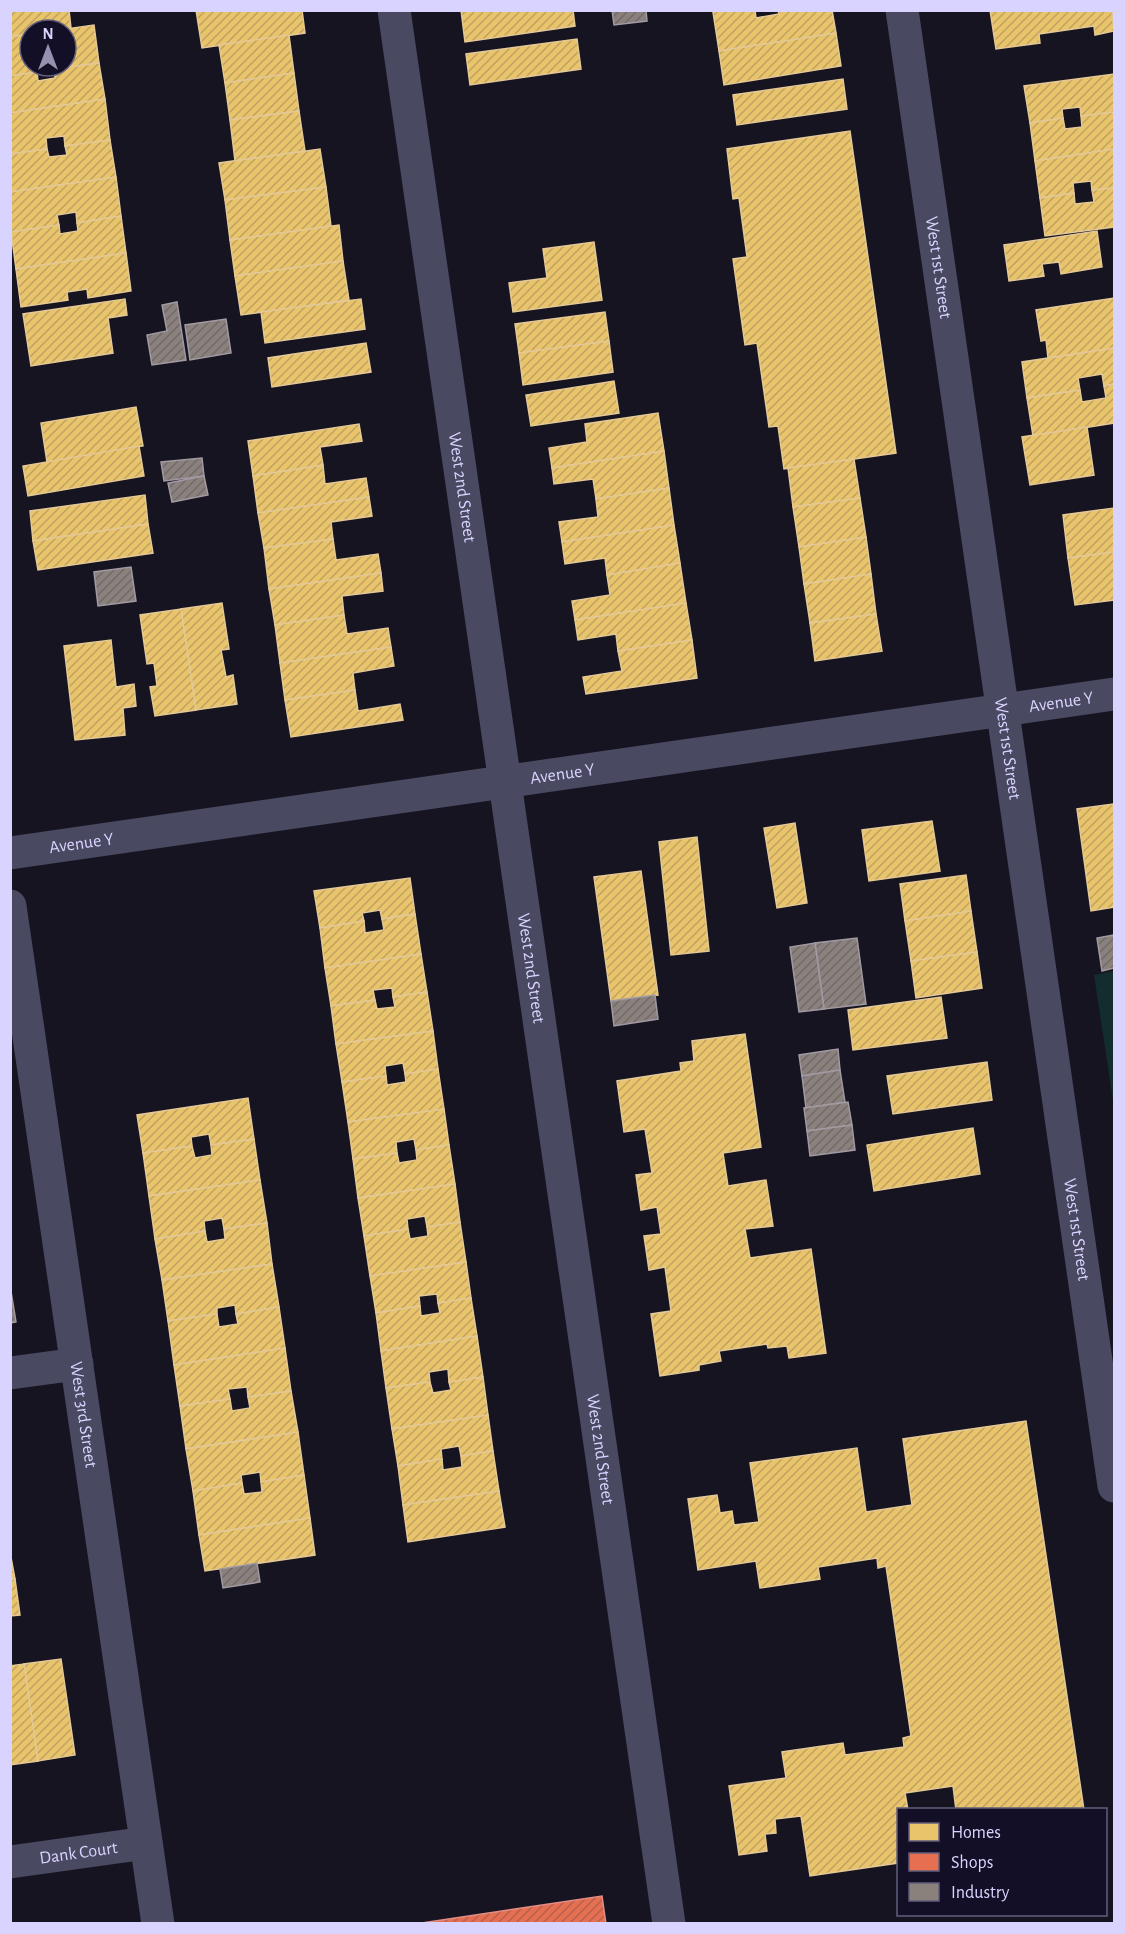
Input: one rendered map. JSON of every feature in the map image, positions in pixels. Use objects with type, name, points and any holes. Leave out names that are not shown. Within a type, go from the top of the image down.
[{"type":"street","name":"West 2nd Street","points":[[394,10],[669,1923]]},
{"type":"street","name":"West 1st Street","points":[[902,10],[1114,1486]]},
{"type":"street","name":"Avenue Y","points":[[10,853],[1114,694]]},
{"type":"street","name":"West 3rd Street","points":[[10,906],[158,1923]]},
{"type":"street","points":[[10,1373],[77,1364]]},
{"type":"street","name":"Dank Court","points":[[10,1862],[146,1843]]},
{"type":"green space","points":[[1114,971],[1114,1107],[1094,975]]},
{"type":"building: Homes","points":[[10,10],[69,10],[70,18],[18,18],[18,36],[10,37]]},
{"type":"building: Homes","points":[[196,10],[302,10],[305,33],[202,48]]},
{"type":"building: Homes","points":[[461,10],[573,10],[575,26],[465,42]]},
{"type":"building: Homes","points":[[755,10],[756,18],[779,14],[778,10],[832,10],[836,33],[719,51],[713,12]]},
{"type":"building: Homes","points":[[990,10],[1112,10],[1114,31],[1095,35],[1094,26],[1039,34],[1040,43],[996,49]]},
{"type":"building: Homes","points":[[94,25],[99,63],[78,66],[78,27]]},
{"type":"building: Homes","points":[[836,33],[841,66],[724,85],[719,51]]},
{"type":"building: Homes","points":[[289,35],[294,73],[225,83],[219,45]]},
{"type":"building: Homes","points":[[18,36],[18,75],[10,76],[10,37]]},
{"type":"building: Homes","points":[[577,39],[581,69],[470,85],[466,54]]},
{"type":"building: Homes","points":[[99,63],[105,99],[10,113],[10,76],[38,78],[38,81],[78,78],[78,66]]},
{"type":"building: Homes","points":[[294,73],[299,111],[230,120],[225,83]]},
{"type":"building: Homes","points":[[1114,74],[1114,112],[1081,116],[1080,107],[1062,109],[1063,118],[1030,123],[1024,86]]},
{"type":"building: Homes","points":[[843,79],[847,109],[737,125],[733,95]]},
{"type":"building: Homes","points":[[105,99],[110,140],[65,146],[64,136],[46,138],[47,149],[10,154],[10,113]]},
{"type":"building: Homes","points":[[299,111],[305,151],[235,161],[230,120]]},
{"type":"building: Homes","points":[[1114,112],[1114,149],[1035,161],[1030,123],[1063,118],[1065,129],[1082,127],[1081,116]]},
{"type":"building: Homes","points":[[850,131],[896,453],[784,469],[778,426],[769,427],[757,343],[745,345],[733,259],[747,257],[739,198],[733,199],[727,149]]},
{"type":"building: Homes","points":[[110,140],[116,177],[10,192],[10,154],[47,149],[49,157],[67,155],[65,146]]},
{"type":"building: Homes","points":[[320,149],[326,187],[225,200],[219,163]]},
{"type":"building: Homes","points":[[1114,149],[1114,188],[1092,190],[1091,181],[1073,183],[1074,193],[1040,198],[1035,161]]},
{"type":"building: Homes","points":[[116,177],[121,216],[77,223],[76,212],[57,215],[59,225],[11,232],[10,192]]},
{"type":"building: Homes","points":[[326,187],[331,226],[230,240],[225,200]]},
{"type":"building: Homes","points":[[1114,188],[1114,227],[1045,236],[1040,198],[1074,193],[1075,204],[1094,202],[1092,190]]},
{"type":"building: Homes","points":[[121,216],[126,253],[16,269],[11,232],[59,225],[60,234],[78,231],[77,223]]},
{"type":"building: Homes","points":[[339,225],[343,261],[235,276],[230,240]]},
{"type":"building: Homes","points":[[1097,231],[1102,267],[1061,274],[1059,262],[1042,264],[1044,276],[1009,281],[1004,245]]},
{"type":"building: Homes","points":[[594,242],[602,300],[513,312],[509,283],[547,278],[543,249]]},
{"type":"building: Homes","points":[[126,253],[131,291],[88,298],[87,289],[67,292],[68,300],[21,307],[16,269]]},
{"type":"building: Homes","points":[[343,261],[349,300],[241,315],[235,276]]},
{"type":"building: Homes","points":[[1114,298],[1114,348],[1048,358],[1046,340],[1041,341],[1036,310]]},
{"type":"building: Homes","points":[[125,299],[127,315],[108,318],[113,353],[31,366],[23,314]]},
{"type":"building: Homes","points":[[361,299],[365,329],[265,343],[261,312]]},
{"type":"building: Homes","points":[[605,312],[609,341],[519,353],[515,324]]},
{"type":"building: Homes","points":[[609,341],[613,372],[523,385],[519,353]]},
{"type":"building: Homes","points":[[366,343],[371,372],[272,387],[268,358]]},
{"type":"building: Homes","points":[[1114,348],[1114,384],[1104,386],[1102,374],[1078,378],[1080,390],[1027,398],[1022,362]]},
{"type":"building: Homes","points":[[614,381],[619,413],[531,426],[526,395]]},
{"type":"building: Homes","points":[[1114,384],[1114,423],[1033,436],[1027,398],[1080,390],[1082,402],[1106,398],[1104,386]]},
{"type":"building: Homes","points":[[136,407],[143,446],[47,462],[41,423]]},
{"type":"building: Homes","points":[[658,413],[664,451],[552,468],[549,448],[587,442],[585,424]]},
{"type":"building: Homes","points":[[359,424],[362,441],[320,447],[323,465],[253,476],[248,441]]},
{"type":"building: Homes","points":[[1087,427],[1094,475],[1030,485],[1022,437]]},
{"type":"building: Homes","points":[[139,446],[144,476],[28,496],[23,466]]},
{"type":"building: Homes","points":[[664,451],[669,488],[596,499],[593,479],[554,484],[552,468]]},
{"type":"building: Homes","points":[[854,459],[860,498],[793,507],[788,468]]},
{"type":"building: Homes","points":[[323,465],[325,484],[366,478],[369,497],[258,513],[253,476]]},
{"type":"building: Homes","points":[[669,488],[674,525],[562,542],[559,522],[598,517],[596,499]]},
{"type":"building: Homes","points":[[145,495],[148,524],[33,541],[30,511]]},
{"type":"building: Homes","points":[[369,497],[372,516],[331,522],[333,539],[264,548],[258,513]]},
{"type":"building: Homes","points":[[860,498],[866,537],[799,547],[793,507]]},
{"type":"building: Homes","points":[[1114,508],[1114,552],[1068,558],[1063,515]]},
{"type":"building: Homes","points":[[148,524],[153,553],[38,570],[33,541]]},
{"type":"building: Homes","points":[[674,525],[680,563],[607,575],[605,558],[565,564],[562,542]]},
{"type":"building: Homes","points":[[866,537],[871,574],[804,584],[799,547]]},
{"type":"building: Homes","points":[[333,539],[336,560],[378,554],[381,573],[269,589],[264,548]]},
{"type":"building: Homes","points":[[1114,552],[1114,600],[1075,605],[1068,558]]},
{"type":"building: Homes","points":[[680,563],[686,603],[575,620],[572,601],[610,595],[607,575]]},
{"type":"building: Homes","points":[[381,573],[383,591],[342,596],[344,615],[275,625],[269,589]]},
{"type":"building: Homes","points":[[871,574],[876,614],[810,623],[804,584]]},
{"type":"building: Homes","points":[[222,603],[229,649],[221,650],[226,677],[233,675],[237,704],[196,710],[181,609]]},
{"type":"building: Homes","points":[[686,603],[692,640],[618,651],[616,634],[578,640],[575,620]]},
{"type":"building: Homes","points":[[181,609],[196,710],[155,716],[150,687],[157,686],[154,663],[147,664],[140,615]]},
{"type":"building: Homes","points":[[876,614],[882,651],[815,661],[810,623]]},
{"type":"building: Homes","points":[[344,615],[347,634],[388,628],[391,647],[280,663],[275,625]]},
{"type":"building: Homes","points":[[111,640],[116,687],[134,684],[136,706],[123,708],[125,735],[75,740],[64,646]]},
{"type":"building: Homes","points":[[692,640],[697,678],[586,694],[583,677],[622,671],[618,651]]},
{"type":"building: Homes","points":[[391,647],[394,666],[353,673],[355,690],[285,700],[280,663]]},
{"type":"building: Homes","points":[[355,690],[358,711],[400,704],[403,720],[291,737],[285,700]]},
{"type":"building: Homes","points":[[1113,804],[1114,907],[1091,911],[1077,809]]},
{"type":"building: Homes","points":[[932,821],[940,871],[869,881],[862,830]]},
{"type":"building: Homes","points":[[795,823],[807,903],[777,908],[764,828]]},
{"type":"building: Homes","points":[[697,837],[709,951],[671,955],[659,842]]},
{"type":"building: Homes","points":[[641,871],[658,995],[611,1001],[594,877]]},
{"type":"building: Homes","points":[[966,875],[971,911],[905,921],[900,884]]},
{"type":"building: Homes","points":[[410,878],[415,914],[382,919],[380,910],[362,913],[364,921],[320,928],[314,891]]},
{"type":"building: Homes","points":[[971,911],[977,952],[911,961],[905,921]]},
{"type":"building: Homes","points":[[415,914],[421,954],[325,968],[320,928],[364,921],[365,933],[384,930],[382,919]]},
{"type":"building: Homes","points":[[977,952],[982,988],[916,998],[911,961]]},
{"type":"building: Homes","points":[[421,954],[427,992],[393,997],[392,988],[373,990],[375,1000],[331,1006],[325,968]]},
{"type":"building: Homes","points":[[427,992],[433,1031],[336,1044],[331,1006],[375,1000],[377,1009],[395,1007],[393,997]]},
{"type":"building: Homes","points":[[941,997],[947,1038],[853,1050],[848,1010]]},
{"type":"building: Homes","points":[[433,1031],[438,1069],[405,1074],[403,1063],[385,1066],[386,1076],[342,1082],[336,1044]]},
{"type":"building: Homes","points":[[745,1034],[761,1147],[723,1153],[728,1186],[766,1180],[773,1226],[745,1229],[750,1258],[811,1249],[826,1353],[789,1358],[787,1346],[768,1348],[767,1344],[719,1351],[721,1361],[699,1365],[699,1370],[660,1376],[651,1314],[671,1311],[665,1267],[649,1270],[644,1236],[661,1234],[657,1207],[641,1210],[636,1175],[652,1173],[645,1129],[624,1132],[617,1081],[681,1071],[680,1063],[694,1061],[692,1041]]},
{"type":"building: Homes","points":[[987,1062],[992,1100],[893,1114],[887,1076]]},
{"type":"building: Homes","points":[[438,1069],[444,1109],[348,1122],[342,1082],[386,1076],[387,1085],[406,1082],[405,1074]]},
{"type":"building: Homes","points":[[248,1098],[254,1139],[211,1145],[209,1134],[191,1137],[192,1146],[143,1153],[137,1115]]},
{"type":"building: Homes","points":[[444,1109],[449,1145],[416,1150],[414,1139],[396,1142],[397,1153],[353,1159],[348,1122]]},
{"type":"building: Homes","points":[[973,1128],[980,1174],[874,1191],[867,1145]]},
{"type":"building: Homes","points":[[254,1139],[260,1180],[149,1196],[143,1153],[192,1146],[195,1158],[212,1155],[211,1145]]},
{"type":"building: Homes","points":[[449,1145],[455,1184],[358,1198],[353,1159],[397,1153],[399,1163],[417,1160],[416,1150]]},
{"type":"building: Homes","points":[[260,1180],[267,1223],[224,1229],[222,1218],[204,1221],[205,1231],[155,1239],[149,1196]]},
{"type":"building: Homes","points":[[455,1184],[460,1222],[427,1227],[425,1216],[407,1219],[408,1229],[364,1236],[358,1198]]},
{"type":"building: Homes","points":[[460,1222],[466,1262],[370,1276],[364,1236],[408,1229],[410,1239],[428,1236],[427,1227]]},
{"type":"building: Homes","points":[[267,1223],[272,1264],[162,1280],[155,1239],[205,1231],[207,1242],[225,1239],[224,1229]]},
{"type":"building: Homes","points":[[466,1262],[471,1298],[438,1303],[437,1294],[419,1296],[420,1306],[376,1313],[370,1276]]},
{"type":"building: Homes","points":[[272,1264],[279,1307],[236,1314],[235,1305],[217,1308],[217,1314],[168,1321],[162,1280]]},
{"type":"building: Homes","points":[[471,1298],[477,1336],[381,1351],[376,1313],[420,1306],[421,1316],[440,1313],[438,1303]]},
{"type":"building: Homes","points":[[279,1307],[285,1348],[174,1365],[168,1321],[217,1314],[219,1327],[238,1324],[236,1314]]},
{"type":"building: Homes","points":[[477,1336],[483,1377],[449,1382],[448,1369],[429,1372],[430,1382],[386,1388],[381,1351]]},
{"type":"building: Homes","points":[[285,1348],[291,1391],[248,1397],[247,1387],[228,1389],[230,1399],[180,1406],[174,1365]]},
{"type":"building: Homes","points":[[483,1377],[488,1415],[392,1429],[386,1388],[430,1382],[433,1393],[451,1390],[449,1382]]},
{"type":"building: Homes","points":[[291,1391],[298,1432],[186,1449],[180,1406],[230,1399],[232,1411],[250,1408],[248,1397]]},
{"type":"building: Homes","points":[[488,1415],[493,1451],[461,1456],[459,1446],[441,1449],[442,1459],[398,1466],[392,1429]]},
{"type":"building: Homes","points":[[1026,1421],[1084,1808],[956,1808],[953,1786],[905,1793],[908,1808],[897,1808],[897,1863],[810,1876],[801,1816],[775,1819],[776,1833],[765,1834],[767,1851],[739,1855],[729,1786],[786,1778],[782,1752],[843,1743],[845,1755],[904,1747],[903,1738],[911,1736],[886,1566],[878,1568],[877,1558],[818,1567],[820,1579],[760,1588],[756,1561],[698,1570],[688,1499],[717,1495],[720,1513],[732,1511],[734,1525],[759,1522],[750,1463],[857,1448],[866,1512],[912,1505],[903,1439]]},
{"type":"building: Homes","points":[[298,1432],[304,1475],[261,1482],[260,1472],[241,1475],[242,1483],[193,1491],[186,1449]]},
{"type":"building: Homes","points":[[493,1451],[499,1491],[403,1505],[398,1466],[442,1459],[443,1470],[462,1467],[461,1456]]},
{"type":"building: Homes","points":[[304,1475],[310,1518],[199,1535],[193,1491],[242,1483],[244,1494],[262,1492],[261,1482]]},
{"type":"building: Homes","points":[[499,1491],[505,1527],[408,1542],[403,1505]]},
{"type":"building: Homes","points":[[310,1518],[315,1555],[205,1571],[199,1535]]},
{"type":"building: Homes","points":[[10,1552],[15,1579],[10,1580]]},
{"type":"building: Homes","points":[[15,1579],[20,1615],[10,1616],[10,1580]]},
{"type":"building: Homes","points":[[61,1659],[75,1755],[38,1761],[24,1664]]},
{"type":"building: Homes","points":[[24,1664],[38,1761],[10,1765],[10,1666]]},
{"type":"building: Shops","points":[[602,1896],[606,1924],[415,1924]]},
{"type":"building: Industry","points":[[612,10],[646,10],[647,21],[614,25]]},
{"type":"building: Industry","points":[[177,302],[186,360],[152,365],[147,335],[167,331],[162,305]]},
{"type":"building: Industry","points":[[226,319],[231,353],[190,360],[185,325]]},
{"type":"building: Industry","points":[[202,458],[204,476],[164,481],[161,462]]},
{"type":"building: Industry","points":[[204,476],[208,495],[172,502],[168,483]]},
{"type":"building: Industry","points":[[131,567],[136,601],[98,606],[94,572]]},
{"type":"building: Industry","points":[[1114,935],[1114,968],[1102,971],[1097,938]]},
{"type":"building: Industry","points":[[857,938],[866,1004],[824,1009],[815,943]]},
{"type":"building: Industry","points":[[815,943],[824,1009],[799,1012],[790,947]]},
{"type":"building: Industry","points":[[655,995],[658,1019],[614,1026],[611,1001]]},
{"type":"building: Industry","points":[[838,1049],[840,1070],[802,1076],[799,1055]]},
{"type":"building: Industry","points":[[840,1070],[845,1102],[806,1108],[802,1076]]},
{"type":"building: Industry","points":[[848,1102],[852,1125],[807,1131],[804,1108]]},
{"type":"building: Industry","points":[[852,1125],[855,1150],[810,1156],[807,1131]]},
{"type":"building: Industry","points":[[10,1285],[16,1322],[10,1323]]},
{"type":"building: Industry","points":[[257,1563],[260,1582],[223,1588],[220,1569]]}]
